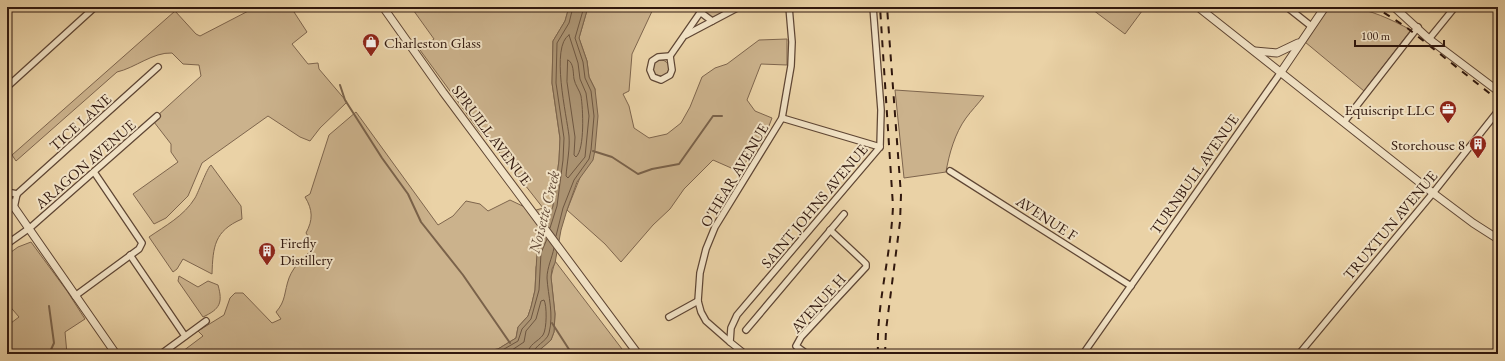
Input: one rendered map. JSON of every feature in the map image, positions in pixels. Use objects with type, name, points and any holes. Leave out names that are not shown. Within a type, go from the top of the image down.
[{"type":"street","points":[[7,87],[95,7]]},
{"type":"street","name":"SPRUILL AVENUE","points":[[383,7],[638,354]]},
{"type":"street","points":[[686,35],[739,7]]},
{"type":"street","name":"O'HEAR AVENUE","points":[[730,342],[706,321],[698,301],[700,273],[706,249],[715,227],[782,118],[791,66],[792,42],[789,7]]},
{"type":"street","name":"SAINT JOHNS AVENUE","points":[[730,342],[731,328],[737,315],[880,147],[881,110],[873,7]]},
{"type":"street","points":[[1198,7],[1433,193],[1473,223],[1498,239]]},
{"type":"street","points":[[1287,7],[1311,26]]},
{"type":"street","name":"TURNBULL AVENUE","points":[[1083,354],[1325,7]]},
{"type":"street","points":[[1394,7],[1418,27],[1429,39],[1498,91]]},
{"type":"street","points":[[1429,39],[1455,7]]},
{"type":"street","points":[[670,56],[658,57],[652,61],[650,70],[653,77],[661,80],[670,75],[672,70],[670,56],[702,10],[712,22]]},
{"type":"street","points":[[1344,122],[1418,27]]},
{"type":"street","points":[[1254,50],[1277,53],[1289,49],[1301,41]]},
{"type":"street","name":"TICE LANE","points":[[17,194],[158,67]]},
{"type":"street","name":"TRUXTUN AVENUE","points":[[1299,354],[1433,193],[1498,111]]},
{"type":"street","name":"ARAGON AVENUE","points":[[7,244],[28,229],[157,116]]},
{"type":"street","points":[[782,118],[880,147]]},
{"type":"street","name":"AVENUE F","points":[[950,171],[1131,286]]},
{"type":"street","points":[[75,296],[142,246],[141,239],[94,172]]},
{"type":"street","points":[[7,192],[17,194],[14,208]]},
{"type":"street","points":[[7,197],[116,354]]},
{"type":"street","points":[[746,330],[844,214]]},
{"type":"street","name":"AVENUE H","points":[[807,354],[796,346],[801,337],[866,267],[866,264],[830,230]]},
{"type":"street","points":[[130,255],[185,336]]},
{"type":"street","points":[[669,317],[698,301]]},
{"type":"street","points":[[161,354],[206,321]]},
{"type":"street","points":[[730,342],[745,354]]},
{"type":"shaded area","points":[[256,7],[300,7],[294,12],[307,32],[292,44],[308,64],[318,63],[319,69],[347,102],[320,128],[310,141],[300,137],[268,116],[202,163],[188,196],[166,218],[154,224],[133,194],[178,162],[171,152],[171,144],[154,122],[157,116],[201,76],[199,65],[183,64],[172,53],[165,53],[117,72],[16,161],[12,155],[175,11],[196,34],[200,36]]},
{"type":"shaded area","points":[[411,7],[569,7],[565,21],[553,41],[552,83],[560,139],[553,206],[536,267],[535,290],[531,307],[528,316],[518,327],[516,338],[498,349],[480,352],[436,354],[179,354],[203,336],[198,331],[224,315],[230,298],[235,293],[243,293],[272,323],[281,319],[276,312],[283,300],[291,273],[300,261],[315,247],[306,233],[310,224],[311,211],[305,197],[310,194],[329,135],[356,112],[438,225],[453,216],[466,201],[480,204],[488,211],[510,200],[533,211],[543,208],[500,153],[480,132],[420,50],[434,39]]},
{"type":"shaded area","points":[[588,7],[654,7],[632,54],[629,91],[623,94],[629,106],[634,128],[649,138],[667,134],[681,123],[690,107],[702,77],[715,68],[727,64],[759,40],[787,39],[787,65],[761,64],[747,100],[755,111],[772,118],[766,133],[754,152],[738,171],[713,160],[684,189],[670,209],[653,225],[621,262],[605,244],[567,210],[581,175],[595,89],[589,77],[587,61],[579,38]]},
{"type":"shaded area","points":[[706,7],[735,7],[713,18],[706,14]]},
{"type":"shaded area","points":[[1089,7],[1145,7],[1125,34]]},
{"type":"shaded area","points":[[1348,7],[1373,13],[1411,30],[1364,91],[1305,42],[1329,8]]},
{"type":"shaded area","points":[[658,60],[664,60],[669,65],[667,74],[664,76],[658,76],[653,71],[653,65]]},
{"type":"shaded area","points":[[895,90],[984,96],[966,118],[959,130],[951,151],[946,172],[904,178]]},
{"type":"shaded area","points":[[211,165],[241,206],[242,219],[226,229],[220,235],[213,256],[212,274],[183,259],[177,269],[173,272],[149,237],[174,220],[191,204],[207,170]]},
{"type":"shaded area","points":[[31,242],[67,291],[85,319],[65,332],[67,354],[7,354],[7,326],[19,317],[7,303],[7,255],[18,247]]},
{"type":"shaded area","points":[[555,261],[622,349],[624,354],[535,354],[551,340],[554,332],[555,314],[551,277]]},
{"type":"shaded area","points":[[179,276],[198,287],[208,281],[218,285],[220,301],[217,308],[203,317],[178,281]]},
{"type":"water","points":[[569,7],[588,7],[579,38],[587,61],[589,77],[595,89],[598,116],[593,160],[577,182],[561,230],[555,263],[552,269],[551,277],[555,314],[554,332],[551,340],[535,354],[436,354],[480,352],[498,349],[516,338],[518,327],[528,316],[535,290],[537,252],[553,206],[559,160],[560,138],[552,83],[553,41],[565,21]]},
{"type":"waterway","points":[[340,85],[345,100],[382,158],[408,194],[421,222],[463,275],[510,343]]},
{"type":"waterway","points":[[593,151],[612,157],[638,174],[652,169],[679,164],[713,116],[722,116]]},
{"type":"waterway","points":[[49,306],[54,343],[49,354]]},
{"type":"waterway","points":[[552,323],[572,354]]},
{"type":"railway","points":[[878,354],[879,317],[890,243],[893,206],[880,7]]},
{"type":"railway","points":[[885,354],[886,330],[900,222],[901,195],[887,7]]},
{"type":"railway","points":[[1249,7],[1279,7]]},
{"type":"railway","points":[[1371,7],[1383,12],[1406,27],[1498,100]]},
{"type":"place","name":"Charleston Glass","points":[[371,57]]},
{"type":"place","name":"Equiscript LLC","points":[[1448,124]]},
{"type":"place","name":"Storehouse 8","points":[[1478,159]]},
{"type":"place","name":"Firefly Distillery","points":[[267,266]]},
{"type":"water label","name":"Noisette Creek","points":[[544,212]]}]
